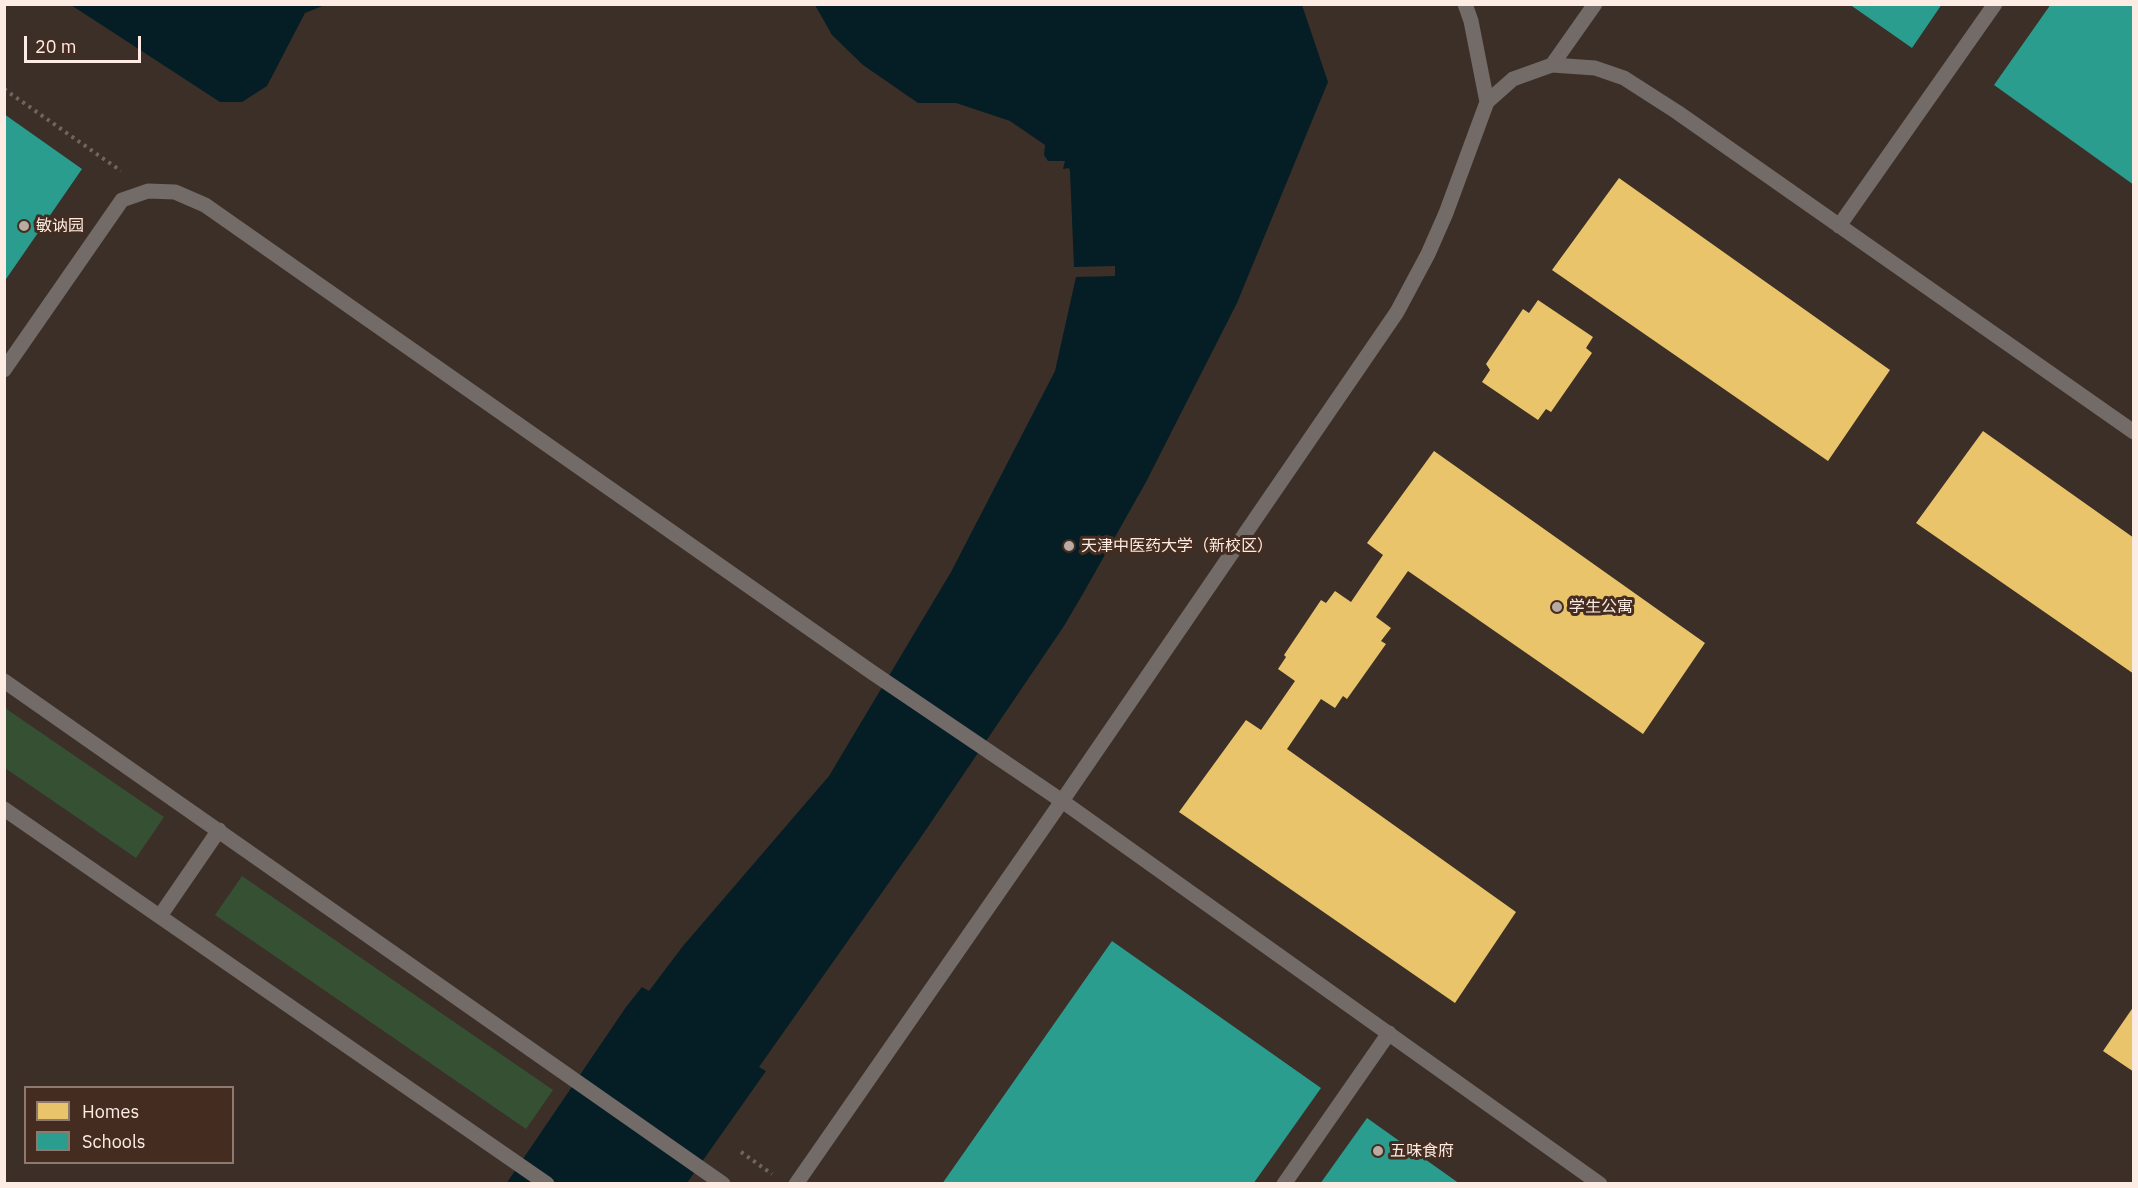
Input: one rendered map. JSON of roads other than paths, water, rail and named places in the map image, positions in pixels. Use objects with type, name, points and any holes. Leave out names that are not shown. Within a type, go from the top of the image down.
[{"type":"lane","points":[[1465,4],[1471,21],[1487,102]]},
{"type":"lane","points":[[1552,65],[1595,4]]},
{"type":"lane","points":[[1839,226],[1995,4]]},
{"type":"lane","points":[[796,1184],[1397,312],[1428,254],[1446,213],[1487,102],[1513,79],[1552,65],[1595,68],[1624,78],[1687,119],[2133,432]]},
{"type":"lane","points":[[4,370],[122,200],[148,191],[175,192],[206,205],[873,673],[1062,801],[1600,1184]]},
{"type":"lane","points":[[4,681],[723,1184]]},
{"type":"lane","points":[[4,809],[547,1184]]},
{"type":"lane","points":[[160,916],[219,830]]},
{"type":"lane","points":[[1284,1184],[1389,1033]]},
{"type":"water","points":[[71,5],[325,5],[305,13],[267,86],[242,102],[220,102]]},
{"type":"water","points":[[815,5],[1302,5],[1328,82],[1237,303],[1146,482],[1084,592],[1064,626],[919,840],[759,1067],[766,1071],[687,1183],[506,1184],[626,1007],[642,987],[649,991],[683,946],[829,776],[951,572],[1055,371],[1076,277],[1115,276],[1115,266],[1074,267],[1070,171],[1069,168],[1063,169],[1065,161],[1048,161],[1044,155],[1045,145],[1010,121],[956,103],[918,103],[863,65],[832,35]]},
{"type":"place","name":"敏讷园","points":[[24,226]]},
{"type":"place","name":"天津中医药大学（新校区）","points":[[1069,546]]},
{"type":"place","name":"学生公寓","points":[[1557,607]]},
{"type":"place","name":"五味食府","points":[[1378,1151]]}]
